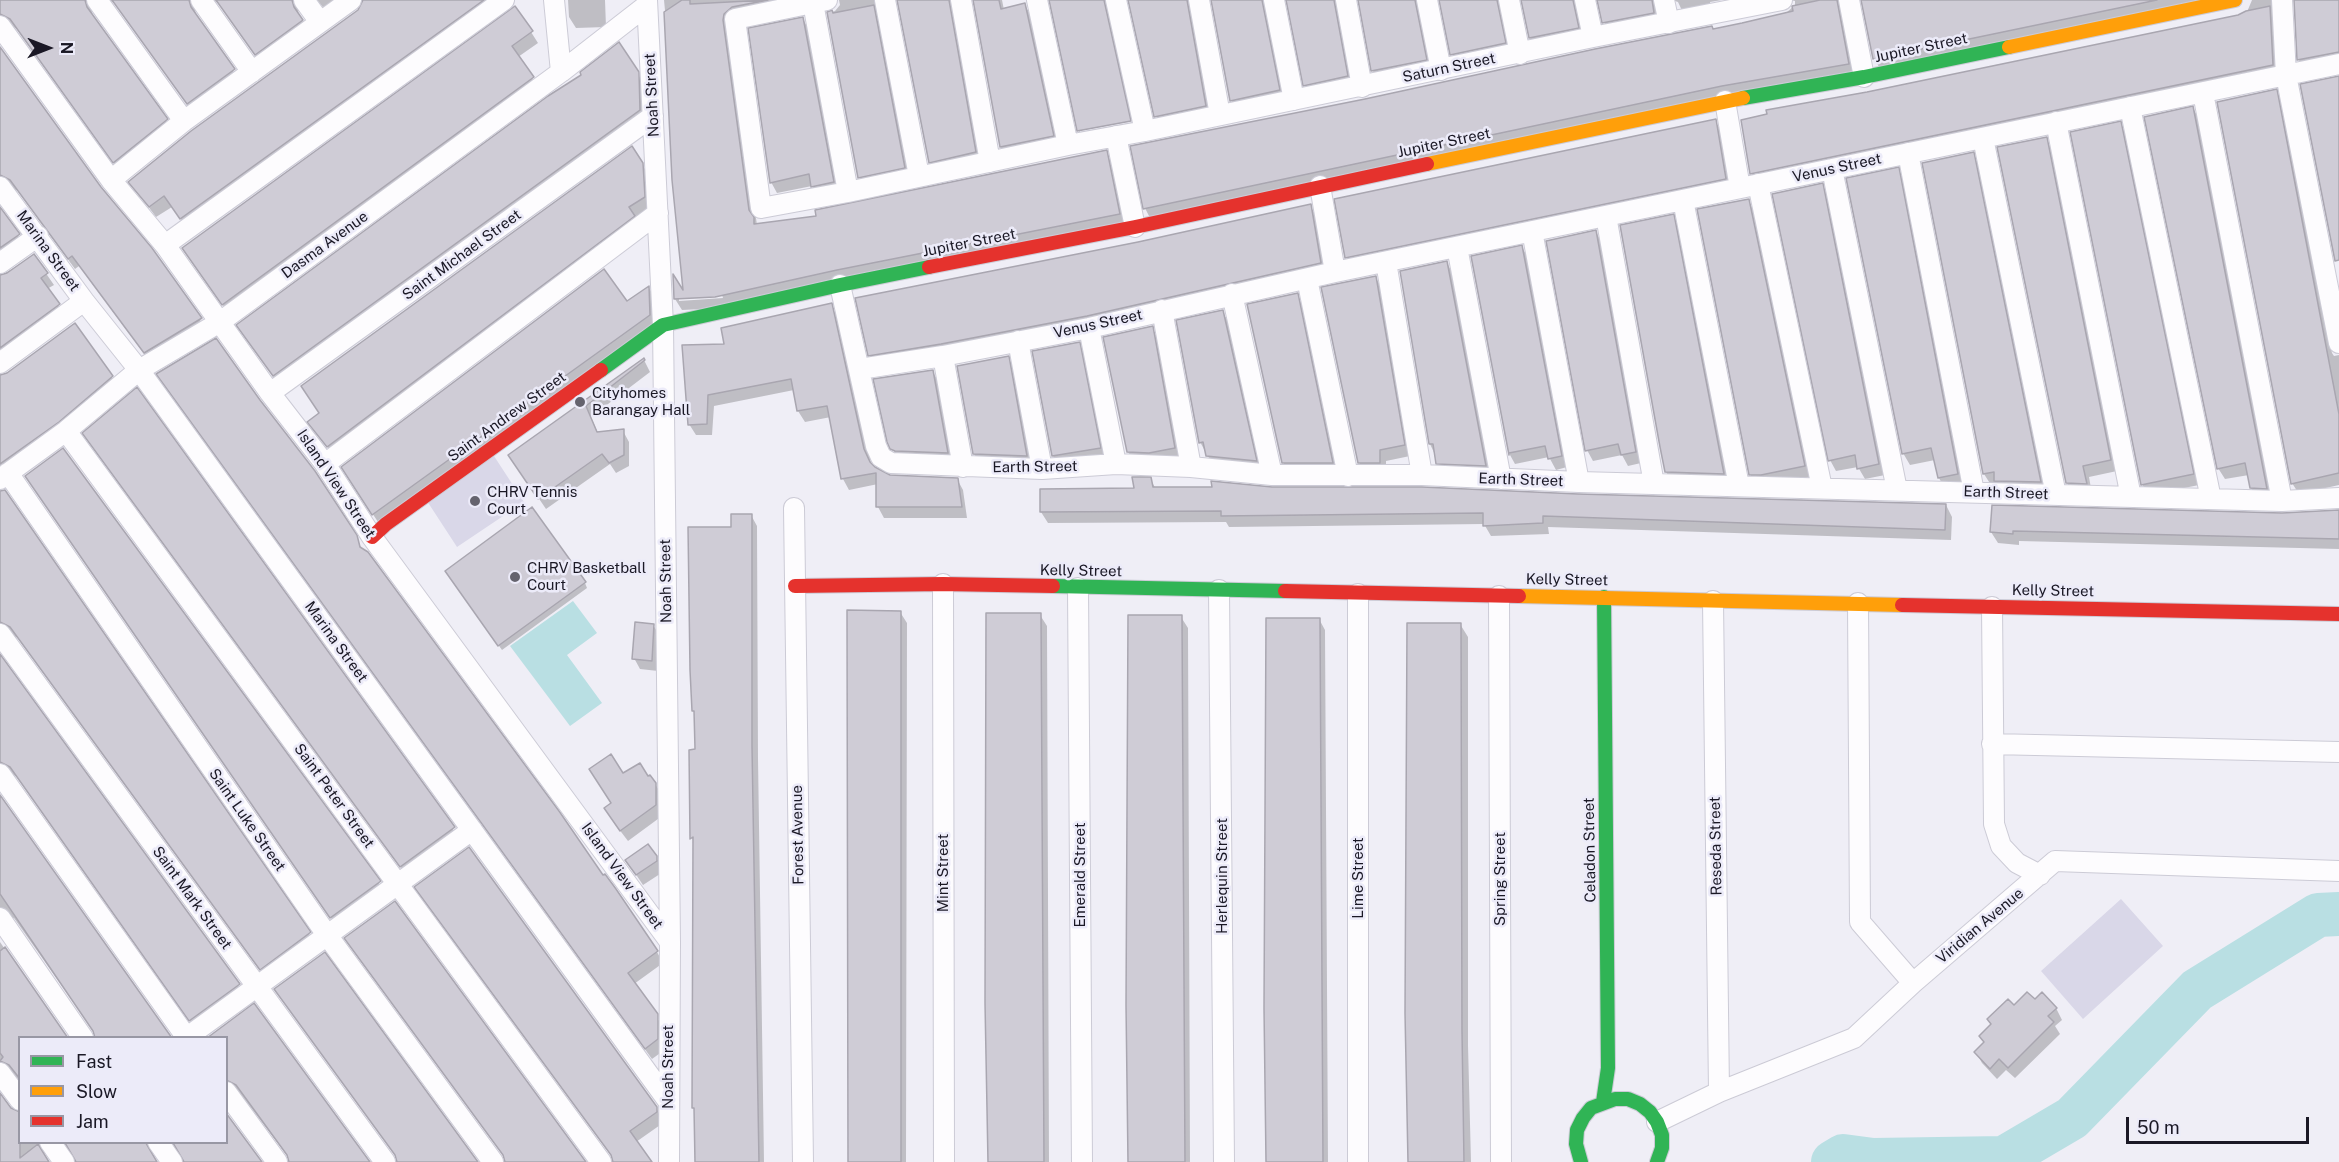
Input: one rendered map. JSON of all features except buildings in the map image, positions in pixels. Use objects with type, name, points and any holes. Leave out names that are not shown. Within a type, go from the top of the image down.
[{"type":"street","points":[[97,0],[184,121]]},
{"type":"street","points":[[201,0],[252,72]]},
{"type":"street","points":[[304,0],[320,22]]},
{"type":"street","points":[[111,180],[184,121],[351,0]]},
{"type":"street","points":[[165,245],[504,0]]},
{"type":"street","points":[[554,0],[561,72]]},
{"type":"street","points":[[885,0],[919,176]]},
{"type":"street","points":[[961,0],[990,162]]},
{"type":"street","points":[[1037,0],[1068,145]]},
{"type":"street","points":[[1116,0],[1145,131]]},
{"type":"street","points":[[1199,0],[1220,115]]},
{"type":"street","points":[[1274,0],[1294,100]]},
{"type":"street","points":[[1346,0],[1362,87]]},
{"type":"street","points":[[1427,0],[1441,70]]},
{"type":"street","points":[[1509,0],[1520,54]]},
{"type":"street","points":[[1585,0],[1593,37]]},
{"type":"street","points":[[1664,0],[1669,23]]},
{"type":"street","name":"Saturn Street","points":[[820,1],[735,19],[761,208],[1362,87],[1593,37],[1669,23],[1741,4],[1782,0]]},
{"type":"street","points":[[1849,0],[1864,77]]},
{"type":"street","name":"Jupiter Street","points":[[663,325],[840,285],[1135,227],[1725,101],[1864,77],[2235,0]]},
{"type":"street","points":[[2282,0],[2286,75],[2339,343]]},
{"type":"street","points":[[820,1],[848,192]]},
{"type":"street","name":"Dasma Avenue","points":[[4,476],[66,431],[139,370],[220,322],[561,72],[647,2]]},
{"type":"street","name":"Noah Street","points":[[647,2],[663,325],[670,942],[669,1162]]},
{"type":"street","name":"Island View Street","points":[[0,26],[111,180],[165,245],[270,393],[325,464],[372,537],[670,942]]},
{"type":"street","name":"Venus Street","points":[[860,369],[943,356],[1089,328],[1335,272],[2339,64]]},
{"type":"street","points":[[2203,93],[2282,501]]},
{"type":"street","points":[[1725,101],[1749,186],[1822,488]]},
{"type":"street","points":[[2130,107],[2211,499]]},
{"type":"street","name":"Saint Michael Street","points":[[270,393],[653,116]]},
{"type":"street","points":[[2056,122],[2131,497]]},
{"type":"street","points":[[1116,136],[1135,227]]},
{"type":"street","points":[[1983,138],[2056,495]]},
{"type":"street","points":[[1908,153],[1974,492]]},
{"type":"street","points":[[1832,169],[1897,490]]},
{"type":"street","points":[[1320,186],[1335,272]]},
{"type":"street","name":"Marina Street","points":[[0,187],[84,301],[139,370],[668,1101]]},
{"type":"street","points":[[1683,200],[1739,486]]},
{"type":"street","points":[[325,464],[658,213]]},
{"type":"street","points":[[1606,216],[1654,484]]},
{"type":"street","points":[[1532,231],[1579,482]]},
{"type":"street","points":[[0,263],[38,236]]},
{"type":"street","points":[[1457,247],[1501,479]]},
{"type":"street","points":[[1386,262],[1422,475]]},
{"type":"street","points":[[1307,279],[1348,476]]},
{"type":"street","name":"Earth Street","points":[[840,285],[876,446],[881,457],[891,463],[1042,469],[1116,464],[1191,467],[1272,475],[1422,475],[1579,482],[2282,501],[2339,498]]},
{"type":"street","points":[[1232,294],[1272,475]]},
{"type":"street","points":[[0,363],[84,301]]},
{"type":"street","points":[[1162,310],[1191,467]]},
{"type":"street","name":"Saint Andrew Street","points":[[372,537],[386,524],[663,325]]},
{"type":"street","points":[[1089,328],[1116,464]]},
{"type":"street","points":[[1018,341],[1042,469]]},
{"type":"street","points":[[943,356],[963,467]]},
{"type":"street","name":"Saint Peter Street","points":[[66,431],[601,1162]]},
{"type":"street","name":"Saint Luke Street","points":[[4,476],[327,935],[493,1162]]},
{"type":"street","name":"Forest Avenue","points":[[794,508],[803,1162]]},
{"type":"street","name":"Kelly Street","points":[[795,586],[943,584],[2339,614]]},
{"type":"street","name":"Mint Street","points":[[943,584],[944,1162]]},
{"type":"street","name":"Emerald Street","points":[[1078,588],[1082,1162]]},
{"type":"street","name":"Herlequin Street","points":[[1219,590],[1224,1162]]},
{"type":"street","name":"Lime Street","points":[[1358,594],[1358,1162]]},
{"type":"street","name":"Spring Street","points":[[1499,596],[1501,1162]]},
{"type":"street","name":"Celadon Street","points":[[1603,1102],[1608,1068],[1604,597]]},
{"type":"street","name":"Reseda Street","points":[[1713,601],[1719,1092]]},
{"type":"street","points":[[1858,603],[1860,922],[1913,983]]},
{"type":"street","points":[[1992,607],[1994,824],[2001,846],[2017,863],[2040,875]]},
{"type":"street","name":"Saint Mark Street","points":[[0,634],[385,1162]]},
{"type":"street","points":[[1992,744],[2339,752]]},
{"type":"street","points":[[0,774],[186,1036]]},
{"type":"street","points":[[188,1036],[472,830]]},
{"type":"street","name":"Viridian Avenue","points":[[1657,1122],[1719,1092],[1854,1038],[1913,983],[2055,861],[2339,871]]},
{"type":"street","points":[[0,918],[82,1036]]},
{"type":"street","points":[[0,1073],[18,1097]]},
{"type":"street","points":[[228,1095],[278,1162]]},
{"type":"street","points":[[1576,1160],[1580,1124],[1592,1108],[1603,1102],[1628,1099],[1650,1112],[1657,1122],[1662,1135],[1662,1148],[1657,1162]]},
{"type":"street","points":[[51,1144],[64,1162]]},
{"type":"street","points":[[159,1144],[172,1162]]},
{"type":"shaded area","name":"CHRV Tennis Court","points":[[494,456],[524,502],[457,547],[427,501]]},
{"type":"shaded area","points":[[2121,899],[2163,946],[2083,1019],[2041,971]]},
{"type":"water","points":[[573,601],[597,633],[567,655],[602,703],[570,726],[510,646]]},
{"type":"waterway","points":[[1833,1162],[1843,1156],[1873,1160],[2004,1158],[2072,1118],[2197,990],[2318,915],[2339,914]]},
{"type":"traffic: fast","points":[[1743,98],[1864,77],[2009,47]]},
{"type":"traffic: fast","points":[[601,370],[663,325],[929,267]]},
{"type":"traffic: fast","points":[[1053,586],[1285,591]]},
{"type":"traffic: fast","points":[[1603,1102],[1608,1068],[1604,597]]},
{"type":"traffic: fast","points":[[1581,1162],[1576,1144],[1577,1130],[1583,1118],[1591,1108],[1615,1099],[1628,1099],[1640,1104],[1657,1122],[1662,1135],[1662,1148],[1657,1162]]},
{"type":"traffic: slow","points":[[2009,47],[2235,0]]},
{"type":"traffic: slow","points":[[1427,164],[1743,98]]},
{"type":"traffic: slow","points":[[1519,596],[1902,605]]},
{"type":"traffic: jam","points":[[929,267],[1135,227],[1427,164]]},
{"type":"traffic: jam","points":[[372,537],[386,524],[601,370]]},
{"type":"traffic: jam","points":[[795,586],[943,584],[1053,586]]},
{"type":"traffic: jam","points":[[1285,591],[1519,596]]},
{"type":"traffic: jam","points":[[1902,605],[2339,614]]},
{"type":"place","name":"Cityhomes Barangay Hall","points":[[580,402]]},
{"type":"place","name":"CHRV Tennis Court","points":[[475,501]]},
{"type":"place","name":"CHRV Basketball Court","points":[[515,577]]}]
